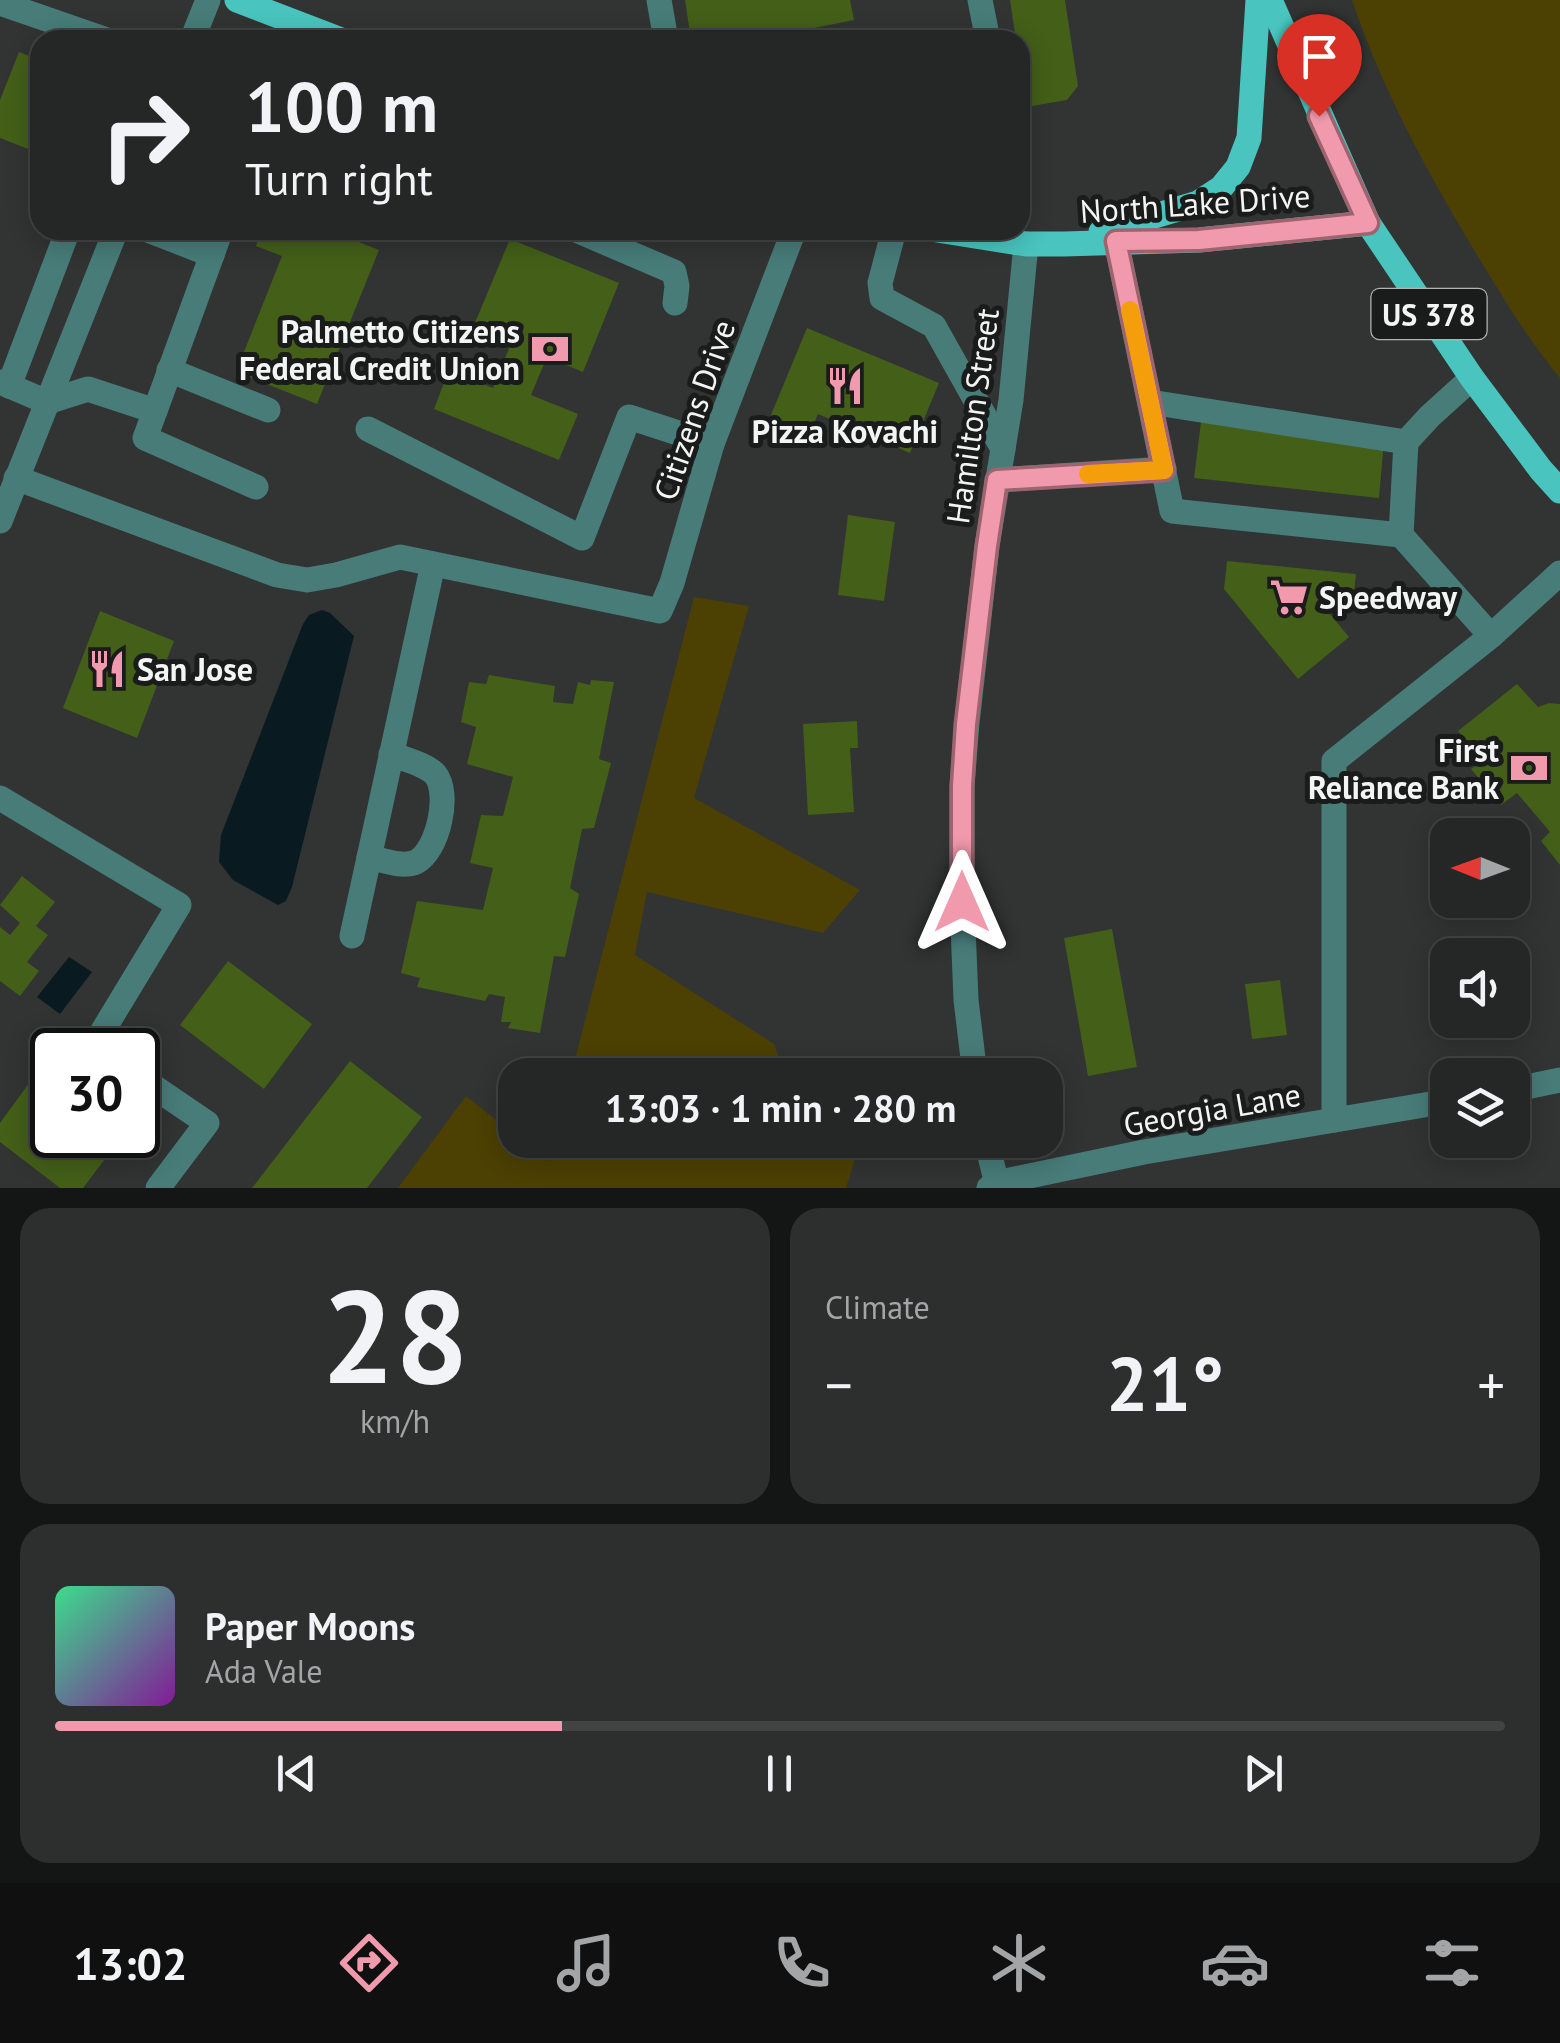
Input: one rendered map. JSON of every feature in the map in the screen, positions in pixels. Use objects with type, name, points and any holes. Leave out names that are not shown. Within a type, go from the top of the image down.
[{"type":"main road","points":[[237,0],[315,30]]},
{"type":"main road","points":[[1064,244],[1198,203],[1221,188],[1238,167],[1250,138],[1258,0]]},
{"type":"main road","name":"US 378","points":[[1270,0],[1368,223],[1472,378],[1560,491]]},
{"type":"main road","name":"North Lake Drive","points":[[1011,240],[1064,244],[1199,240],[1368,223]]},
{"type":"street","points":[[196,30],[208,0]]},
{"type":"street","points":[[659,0],[664,30]]},
{"type":"street","points":[[980,0],[986,30]]},
{"type":"street","points":[[0,3],[78,30]]},
{"type":"street","points":[[64,240],[5,384],[46,402],[88,390],[155,410]]},
{"type":"street","points":[[0,521],[112,240]]},
{"type":"street","points":[[174,240],[212,255]]},
{"type":"street","points":[[217,240],[145,438],[256,487]]},
{"type":"street","points":[[599,240],[674,272],[678,286],[675,303]]},
{"type":"street","name":"Citizens Drive","points":[[433,564],[660,612],[712,444],[790,240]]},
{"type":"street","points":[[891,240],[880,283],[882,298],[934,326],[1003,449]]},
{"type":"street","points":[[1116,241],[1172,511],[1402,535],[1492,636]]},
{"type":"street","name":"Hamilton Street","points":[[973,1058],[962,902],[966,724],[987,546],[1012,400],[1026,244]]},
{"type":"street","points":[[169,370],[268,410]]},
{"type":"street","points":[[1402,535],[1406,442],[1472,378]]},
{"type":"street","points":[[1150,402],[1406,442]]},
{"type":"street","points":[[368,430],[582,538],[629,417],[712,444]]},
{"type":"street","points":[[997,480],[1164,470]]},
{"type":"street","points":[[16,478],[277,575],[307,580],[400,557],[433,564],[352,936]]},
{"type":"street","points":[[1334,1120],[1334,761],[1492,636],[1560,573]]},
{"type":"street","points":[[369,857],[406,865],[418,861],[435,840],[443,795],[440,783],[432,771],[391,754]]},
{"type":"street","points":[[4,809],[178,905],[104,1028]]},
{"type":"street","points":[[1530,1086],[1560,1080]]},
{"type":"street","points":[[158,1188],[207,1123],[160,1091]]},
{"type":"street","name":"Georgia Lane","points":[[994,1186],[1144,1152],[1430,1104]]},
{"type":"street","points":[[989,1158],[994,1186]]},
{"type":"shaded area","points":[[1352,0],[1560,0],[1560,378],[1508,306],[1430,174],[1387,89]]},
{"type":"shaded area","points":[[694,597],[749,606],[694,798],[860,890],[823,933],[647,892],[635,955],[774,1044],[779,1058],[575,1058]]},
{"type":"shaded area","points":[[322,610],[354,636],[292,887],[286,901],[278,905],[233,880],[219,862],[221,835],[303,624],[309,615]]},
{"type":"shaded area","points":[[69,957],[92,972],[60,1014],[37,997]]},
{"type":"shaded area","points":[[466,1096],[498,1121],[498,1158],[855,1158],[846,1188],[398,1188]]},
{"type":"building","points":[[685,0],[850,0],[854,20],[804,30],[690,30]]},
{"type":"building","points":[[1010,0],[1065,0],[1078,86],[1067,100],[1030,106],[1030,30],[1014,30]]},
{"type":"building","points":[[19,52],[30,56],[30,150],[0,138],[0,100]]},
{"type":"building","points":[[258,240],[354,240],[379,250],[317,404],[236,372],[282,256],[256,246]]},
{"type":"building","name":"Palmetto Citizens Federal Credit Union","points":[[510,240],[619,283],[583,372],[547,357],[531,395],[578,414],[559,460],[434,409],[449,370],[493,388],[512,341],[474,325]]},
{"type":"building","points":[[807,328],[939,383],[910,453],[818,414],[808,438],[768,422]]},
{"type":"building","points":[[1201,422],[1384,441],[1379,498],[1194,478]]},
{"type":"building","points":[[848,515],[895,522],[884,601],[838,595]]},
{"type":"building","points":[[1227,561],[1356,574],[1354,593],[1330,614],[1349,637],[1298,679],[1224,589]]},
{"type":"building","points":[[100,611],[174,641],[137,738],[63,708]]},
{"type":"building","points":[[489,675],[555,686],[553,702],[573,704],[578,682],[614,682],[599,759],[611,763],[594,828],[582,829],[570,888],[579,894],[565,957],[554,956],[540,1033],[508,1028],[511,1022],[501,1022],[505,997],[489,994],[485,1001],[417,987],[420,978],[401,973],[417,901],[483,910],[493,868],[470,863],[481,815],[503,816],[513,777],[467,764],[476,727],[461,722],[469,682],[486,684]]},
{"type":"building","points":[[1517,684],[1538,707],[1560,704],[1560,865],[1541,841],[1550,832],[1517,793],[1501,805],[1471,769],[1483,761],[1458,731]]},
{"type":"building","points":[[857,721],[858,748],[850,748],[854,812],[808,815],[803,724]]},
{"type":"building","points":[[22,876],[55,902],[36,926],[48,935],[27,962],[39,971],[20,996],[0,981],[0,927],[10,935],[20,923],[0,905]]},
{"type":"building","points":[[1112,929],[1137,1067],[1088,1076],[1064,938]]},
{"type":"building","points":[[228,961],[312,1024],[264,1089],[180,1025]]},
{"type":"building","points":[[1280,980],[1287,1035],[1252,1039],[1245,984]]},
{"type":"building","points":[[350,1061],[422,1117],[367,1188],[252,1188]]},
{"type":"building","points":[[30,1082],[30,1158],[106,1158],[83,1188],[60,1188],[0,1142],[0,1123]]},
{"type":"slow traffic","points":[[1088,474],[1164,470],[1130,310]]},
{"type":"place","name":"Palmetto Citizens Federal Credit Union","points":[[550,349]]},
{"type":"place","name":"Pizza Kovachi","points":[[845,386]]},
{"type":"place","name":"Speedway","points":[[1289,597]]},
{"type":"place","name":"San Jose","points":[[107,669]]},
{"type":"place","name":"First Reliance Bank","points":[[1529,768]]},
{"type":"route","points":[[962,902],[966,724],[997,480],[1164,470],[1116,241],[1199,240],[1368,223],[1319,116]]}]
